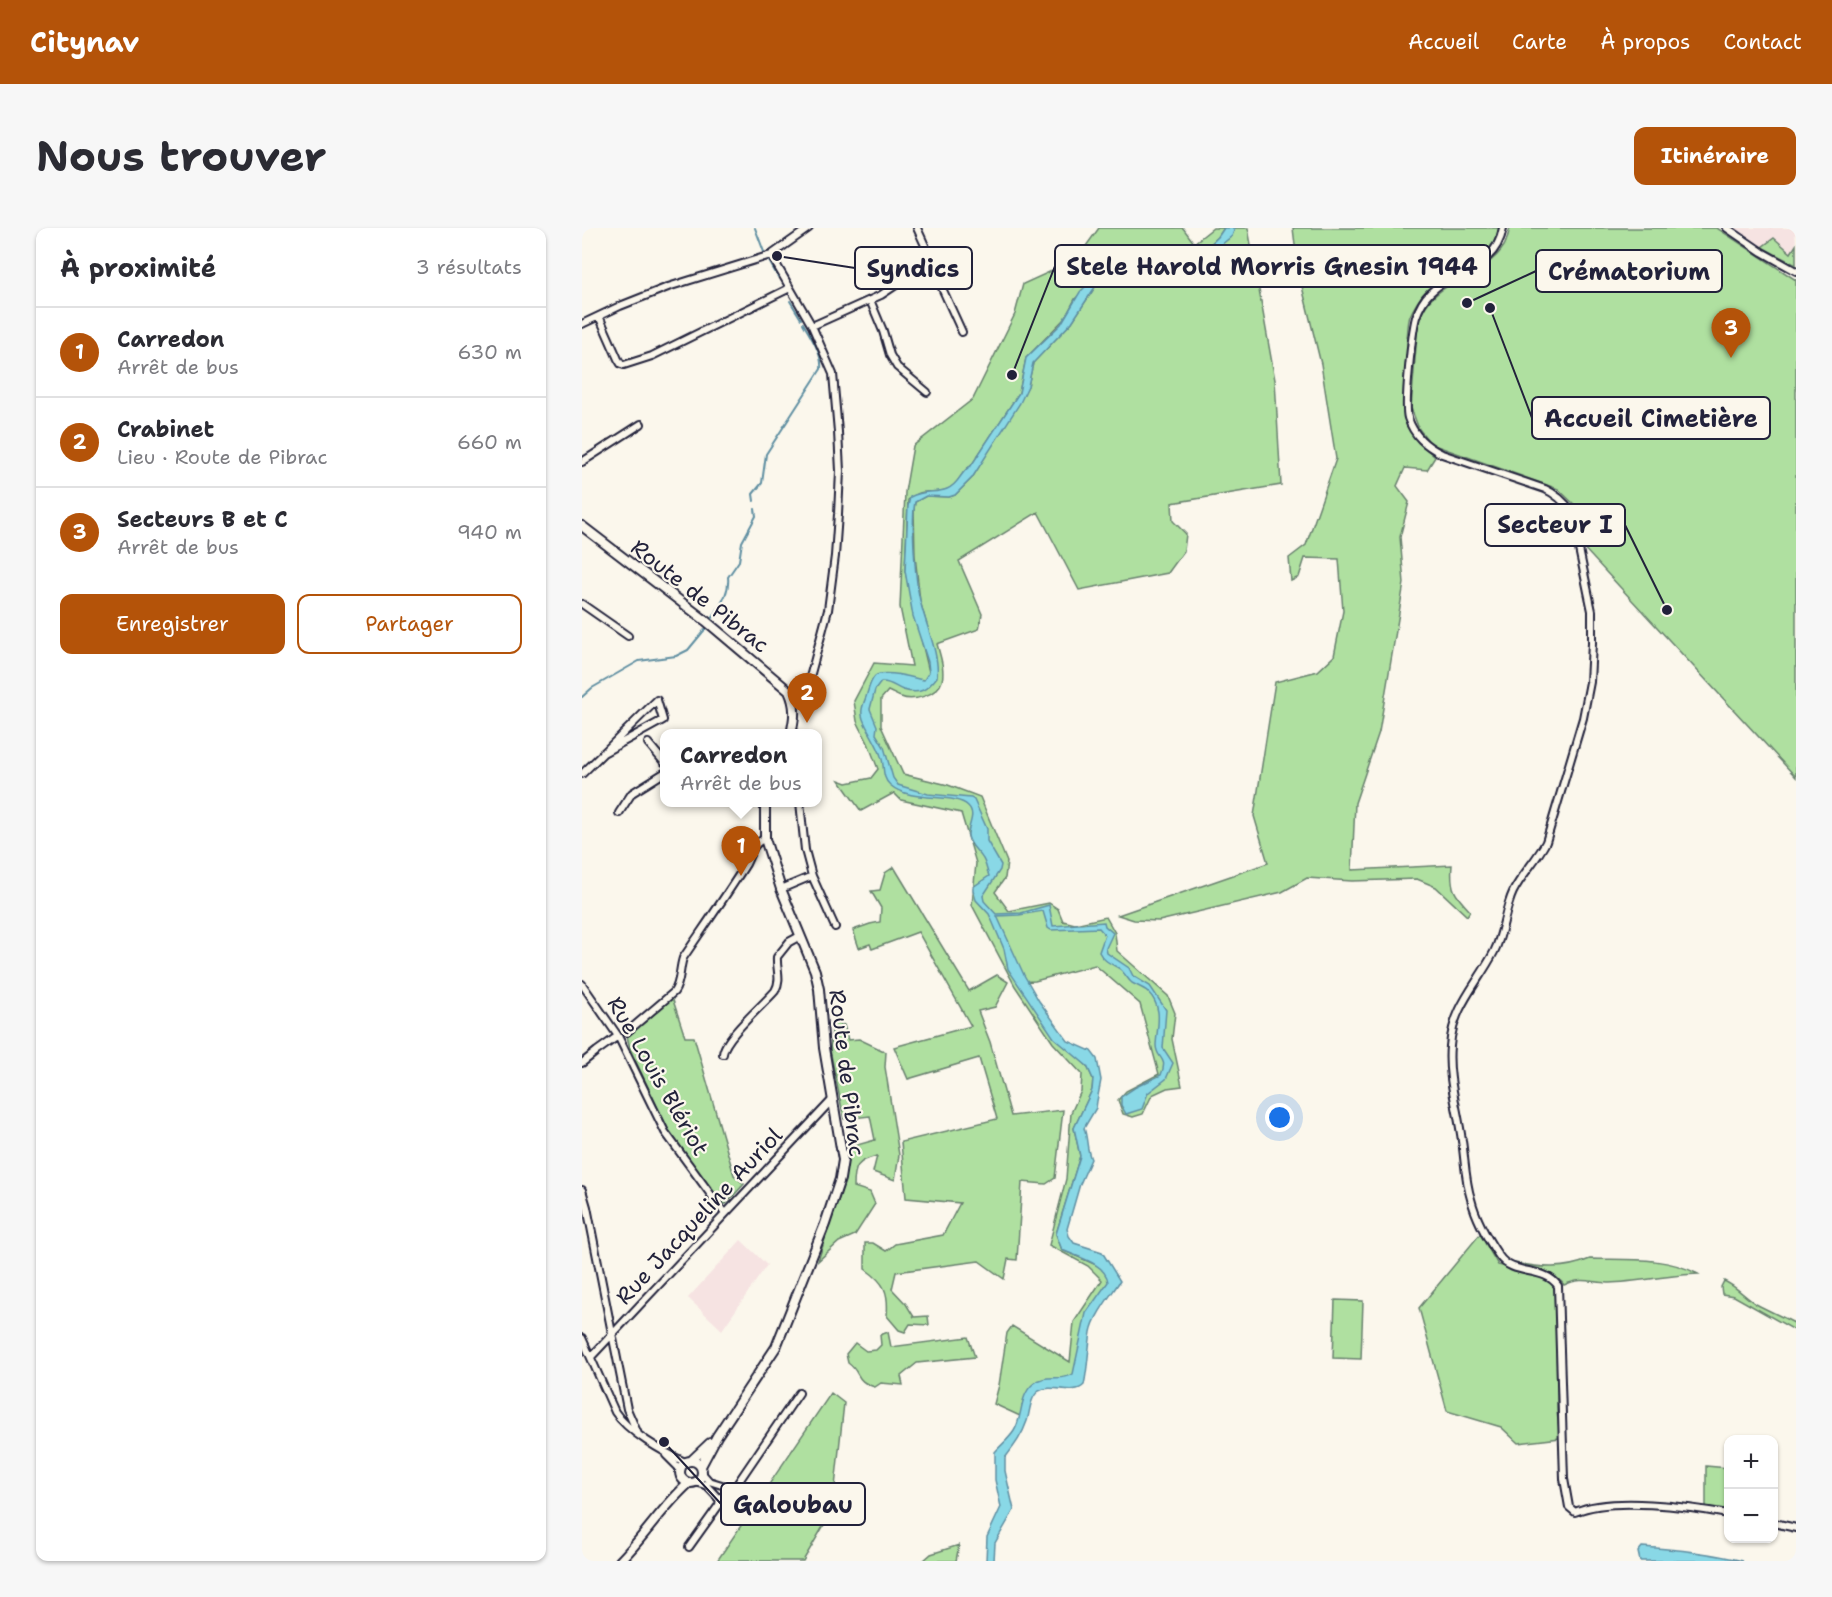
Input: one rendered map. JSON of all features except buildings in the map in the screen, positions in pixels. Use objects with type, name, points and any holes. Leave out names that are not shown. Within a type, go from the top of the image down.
[{"type":"main road","name":"Route de Pibrac","points":[[582,526],[779,681],[789,691],[793,700]]},
{"type":"main road","points":[[792,729],[795,716],[793,700]]},
{"type":"main road","name":"Route de Pibrac","points":[[620,1561],[662,1512],[692,1483],[700,1479],[717,1436],[776,1347],[825,1224],[840,1179],[843,1160],[824,1048],[819,988],[815,971],[781,889],[765,839],[765,807]]},
{"type":"main road","name":"Route de Pibrac","points":[[662,1512],[676,1488],[684,1467],[717,1436]]},
{"type":"main road","points":[[684,1467],[702,1470]]},
{"type":"main road","points":[[684,1467],[692,1483]]},
{"type":"street","points":[[582,324],[668,287],[768,256],[809,228]]},
{"type":"street","points":[[812,326],[922,273],[927,267],[928,252],[917,228]]},
{"type":"street","points":[[1503,228],[1497,247],[1487,258],[1441,284],[1429,293],[1420,306],[1415,319],[1406,406],[1408,418],[1421,440],[1430,448],[1545,489],[1556,494],[1565,502],[1571,511],[1592,611],[1592,643],[1587,701],[1546,842],[1536,861],[1513,893],[1499,942],[1460,1006],[1453,1026],[1449,1060],[1468,1187],[1477,1217],[1501,1259],[1508,1266],[1545,1275],[1558,1286],[1564,1479],[1569,1507],[1575,1512],[1602,1506],[1669,1506],[1724,1513]]},
{"type":"street","points":[[1727,228],[1762,252],[1796,271]]},
{"type":"street","points":[[768,256],[812,326],[833,374],[840,471],[835,556],[828,610],[804,694],[793,700]]},
{"type":"street","points":[[927,267],[936,275],[962,332]]},
{"type":"street","points":[[599,316],[618,359],[624,365],[652,356],[790,288]]},
{"type":"street","points":[[870,300],[890,355],[897,366],[927,392]]},
{"type":"street","points":[[582,462],[642,424]]},
{"type":"street","points":[[582,604],[628,636]]},
{"type":"street","points":[[582,774],[603,753],[611,746],[657,700],[663,720],[603,753]]},
{"type":"street","points":[[648,743],[660,757]]},
{"type":"street","points":[[619,813],[632,793],[660,776]]},
{"type":"street","points":[[801,807],[805,850],[812,876],[835,927]]},
{"type":"street","points":[[627,1032],[674,992],[679,985],[683,958],[742,871],[755,845],[765,839]]},
{"type":"street","points":[[781,889],[812,876]]},
{"type":"street","points":[[723,1054],[723,1047],[775,991],[780,978],[777,957],[789,942],[800,936]]},
{"type":"street","name":"Rue Louis Blériot","points":[[582,984],[618,1036],[665,1132],[725,1214]]},
{"type":"street","points":[[582,1063],[618,1036]]},
{"type":"street","name":"Rue Jacqueline Auriol","points":[[591,1357],[833,1098]]},
{"type":"street","points":[[582,1190],[627,1409],[638,1434]]},
{"type":"street","points":[[582,1338],[621,1421],[684,1467]]},
{"type":"street","points":[[720,1498],[735,1487],[799,1393]]},
{"type":"street","points":[[702,1470],[709,1481],[725,1486],[728,1490]]},
{"type":"street","points":[[692,1483],[706,1485],[720,1498]]},
{"type":"street","points":[[689,1547],[719,1504],[720,1498]]},
{"type":"street","points":[[1778,1524],[1796,1528]]},
{"type":"shaded area","points":[[1735,228],[1795,228],[1796,245],[1792,253],[1774,238],[1762,247]]},
{"type":"shaded area","points":[[741,1240],[767,1265],[722,1330],[688,1298]]},
{"type":"green space","points":[[1099,228],[1183,228],[1194,243],[1213,228],[1224,228],[1202,252],[1193,254],[1159,250],[1123,254],[1075,299],[1065,318],[1026,358],[1019,393],[971,466],[964,471],[951,488],[919,493],[908,500],[905,571],[929,672],[934,650],[920,601],[915,555],[915,502],[926,496],[955,495],[972,478],[1028,386],[1033,363],[1072,322],[1095,287],[1119,264],[1127,260],[1162,258],[1172,259],[1181,264],[1200,262],[1231,236],[1235,228],[1248,228],[1275,380],[1281,485],[1172,503],[1173,521],[1186,534],[1184,551],[1168,573],[1079,590],[1038,512],[959,561],[982,614],[979,629],[937,644],[943,672],[940,686],[930,694],[918,698],[899,697],[888,691],[881,699],[881,726],[903,774],[948,785],[980,797],[1007,862],[1005,878],[995,892],[1009,911],[1049,903],[1058,909],[1063,921],[1075,924],[1106,917],[1115,933],[1117,951],[1168,996],[1175,1013],[1172,1039],[1182,1086],[1167,1088],[1152,1095],[1143,1114],[1133,1117],[1123,1114],[1118,1100],[1126,1091],[1159,1074],[1140,1004],[1095,965],[1035,981],[1017,982],[1038,1012],[1087,1066],[1093,1079],[1092,1090],[1074,1128],[1080,1156],[1056,1234],[1062,1250],[1101,1267],[1107,1274],[1110,1284],[1088,1319],[1077,1373],[1069,1381],[1040,1385],[1020,1416],[994,1404],[1007,1333],[1012,1326],[1070,1362],[1074,1322],[1102,1280],[1088,1266],[1049,1245],[1066,1179],[1071,1113],[1081,1091],[1082,1074],[1053,1043],[1015,986],[972,905],[976,863],[961,813],[901,800],[894,793],[861,811],[839,780],[847,783],[871,778],[878,769],[857,721],[854,701],[874,663],[912,666],[900,607],[905,492],[913,446],[973,399],[1015,314],[1023,284],[1076,260]]},
{"type":"green space","points":[[1293,228],[1499,228],[1488,250],[1425,292],[1410,316],[1406,371],[1408,426],[1416,439],[1435,457],[1427,470],[1405,468],[1397,486],[1409,502],[1400,537],[1404,583],[1379,732],[1355,803],[1352,870],[1452,865],[1454,891],[1470,911],[1467,916],[1436,887],[1417,879],[1352,881],[1307,878],[1282,892],[1159,921],[1134,920],[1118,915],[1268,863],[1254,816],[1275,682],[1318,671],[1334,656],[1343,611],[1339,559],[1305,558],[1299,577],[1291,581],[1289,558],[1306,545],[1336,459],[1321,364],[1298,270]]},
{"type":"green space","points":[[1510,228],[1717,228],[1796,280],[1796,777],[1580,544],[1575,505],[1558,489],[1431,444],[1419,429],[1411,408],[1418,323],[1434,296],[1494,258],[1504,246]]},
{"type":"green space","points":[[1774,238],[1791,253],[1796,245],[1796,265],[1762,247]]},
{"type":"green space","points":[[894,867],[969,991],[997,975],[1008,982],[995,1007],[978,1011],[990,1042],[1011,1116],[1063,1110],[1055,1178],[1046,1184],[1022,1182],[1017,1260],[1008,1259],[1004,1279],[979,1261],[896,1272],[892,1289],[914,1317],[928,1316],[929,1325],[910,1324],[905,1332],[899,1330],[887,1316],[884,1289],[877,1279],[865,1269],[865,1243],[873,1243],[886,1251],[895,1244],[943,1235],[960,1203],[906,1198],[901,1142],[997,1119],[979,1058],[908,1079],[894,1047],[971,1026],[918,932],[872,949],[870,944],[859,948],[853,930],[880,922],[881,908],[871,891],[880,890],[885,873]]},
{"type":"green space","points":[[672,997],[685,1037],[694,1037],[734,1175],[744,1184],[726,1204],[722,1204],[669,1131],[630,1049],[627,1036]]},
{"type":"green space","points":[[833,1021],[844,1025],[848,1040],[859,1039],[886,1052],[885,1067],[899,1155],[895,1180],[873,1172],[877,1156],[860,1163],[855,1174],[854,1187],[870,1192],[875,1204],[855,1235],[839,1242],[818,1261],[840,1192],[850,1147],[875,1140],[870,1116],[844,1119],[830,1050]]},
{"type":"green space","points":[[1480,1234],[1498,1265],[1537,1275],[1556,1289],[1557,1412],[1560,1438],[1518,1443],[1501,1427],[1447,1411],[1419,1308]]},
{"type":"green space","points":[[1590,1259],[1659,1262],[1685,1268],[1698,1274],[1609,1283],[1582,1280],[1564,1285],[1555,1276],[1515,1267],[1515,1263],[1543,1267],[1562,1266]]},
{"type":"green space","points":[[1724,1281],[1756,1304],[1796,1324],[1796,1331],[1734,1296],[1722,1294],[1721,1287]]},
{"type":"green space","points":[[1335,1300],[1363,1301],[1361,1359],[1333,1358]]},
{"type":"green space","points":[[888,1332],[891,1347],[968,1337],[975,1357],[917,1363],[901,1376],[903,1385],[881,1383],[875,1387],[868,1385],[848,1363],[846,1354],[855,1343],[866,1351],[876,1350],[881,1345],[880,1335]]},
{"type":"green space","points":[[831,1393],[844,1403],[834,1496],[831,1513],[803,1561],[717,1561]]},
{"type":"green space","points":[[1706,1466],[1724,1468],[1724,1510],[1706,1508]]},
{"type":"green space","points":[[959,1545],[956,1561],[923,1561],[931,1554]]},
{"type":"water","points":[[1224,228],[1235,228],[1232,236],[1200,262],[1181,264],[1172,259],[1162,258],[1127,260],[1119,265],[1095,287],[1072,322],[1033,363],[1028,386],[1020,403],[972,478],[955,495],[926,496],[915,502],[915,568],[921,604],[935,650],[937,677],[919,692],[903,690],[890,683],[881,682],[875,690],[870,709],[877,726],[876,734],[884,747],[893,778],[898,785],[928,794],[974,800],[987,829],[987,841],[1001,865],[983,896],[984,901],[996,914],[1021,913],[1049,905],[1053,926],[1104,922],[1113,933],[1106,948],[1107,953],[1129,968],[1133,976],[1150,986],[1166,1010],[1163,1048],[1173,1063],[1166,1079],[1148,1093],[1142,1109],[1126,1114],[1121,1105],[1121,1097],[1161,1075],[1163,1069],[1164,1064],[1156,1045],[1158,1011],[1153,998],[1132,983],[1120,969],[1103,958],[1099,952],[1105,935],[1099,928],[1051,930],[1048,928],[1043,911],[997,916],[1024,975],[1039,1001],[1068,1041],[1091,1051],[1097,1059],[1101,1080],[1096,1108],[1084,1128],[1091,1159],[1080,1184],[1067,1229],[1074,1243],[1102,1252],[1120,1281],[1093,1326],[1084,1385],[1069,1390],[1044,1389],[1034,1397],[1023,1431],[1005,1458],[1005,1471],[1014,1510],[995,1543],[994,1561],[986,1561],[987,1537],[1001,1507],[995,1480],[995,1452],[1014,1431],[1025,1394],[1033,1384],[1043,1379],[1073,1374],[1086,1313],[1108,1282],[1106,1275],[1097,1265],[1062,1250],[1056,1234],[1080,1156],[1074,1128],[1092,1090],[1093,1079],[1087,1066],[1054,1038],[1008,969],[1004,949],[989,914],[976,900],[973,887],[989,876],[983,859],[969,840],[971,809],[953,799],[910,794],[890,785],[884,775],[879,751],[863,719],[862,708],[870,683],[875,676],[884,673],[924,680],[929,672],[913,616],[905,571],[910,497],[951,487],[971,466],[1019,393],[1026,358],[1061,324],[1080,292],[1111,261],[1123,254],[1139,251],[1159,250],[1193,254],[1202,252]]},
{"type":"water","points":[[1642,1547],[1693,1552],[1743,1561],[1640,1561],[1638,1552]]},
{"type":"waterway","points":[[755,228],[764,252],[778,277]]},
{"type":"waterway","points":[[790,301],[801,319]]},
{"type":"waterway","points":[[754,501],[753,494],[762,483],[766,454],[821,369],[818,351],[803,323]]},
{"type":"waterway","points":[[711,621],[726,594],[728,577],[739,561],[742,542],[756,516],[755,509]]},
{"type":"waterway","points":[[582,697],[592,688],[639,661],[676,656],[688,650],[707,627]]},
{"type":"place","name":"Syndics","points":[[777,256]]},
{"type":"place","name":"Crématorium","points":[[1467,303]]},
{"type":"place","name":"Accueil Cimetière","points":[[1490,308]]},
{"type":"place","name":"Secteurs B et C","points":[[1731,358]]},
{"type":"place","name":"Stele Harold Morris Gnesin 1944","points":[[1012,375]]},
{"type":"place","name":"Secteur I","points":[[1667,610]]},
{"type":"place","name":"Crabinet","points":[[807,723]]},
{"type":"place","name":"Carredon","points":[[741,876]]},
{"type":"place","name":"Galoubau","points":[[664,1442]]}]
